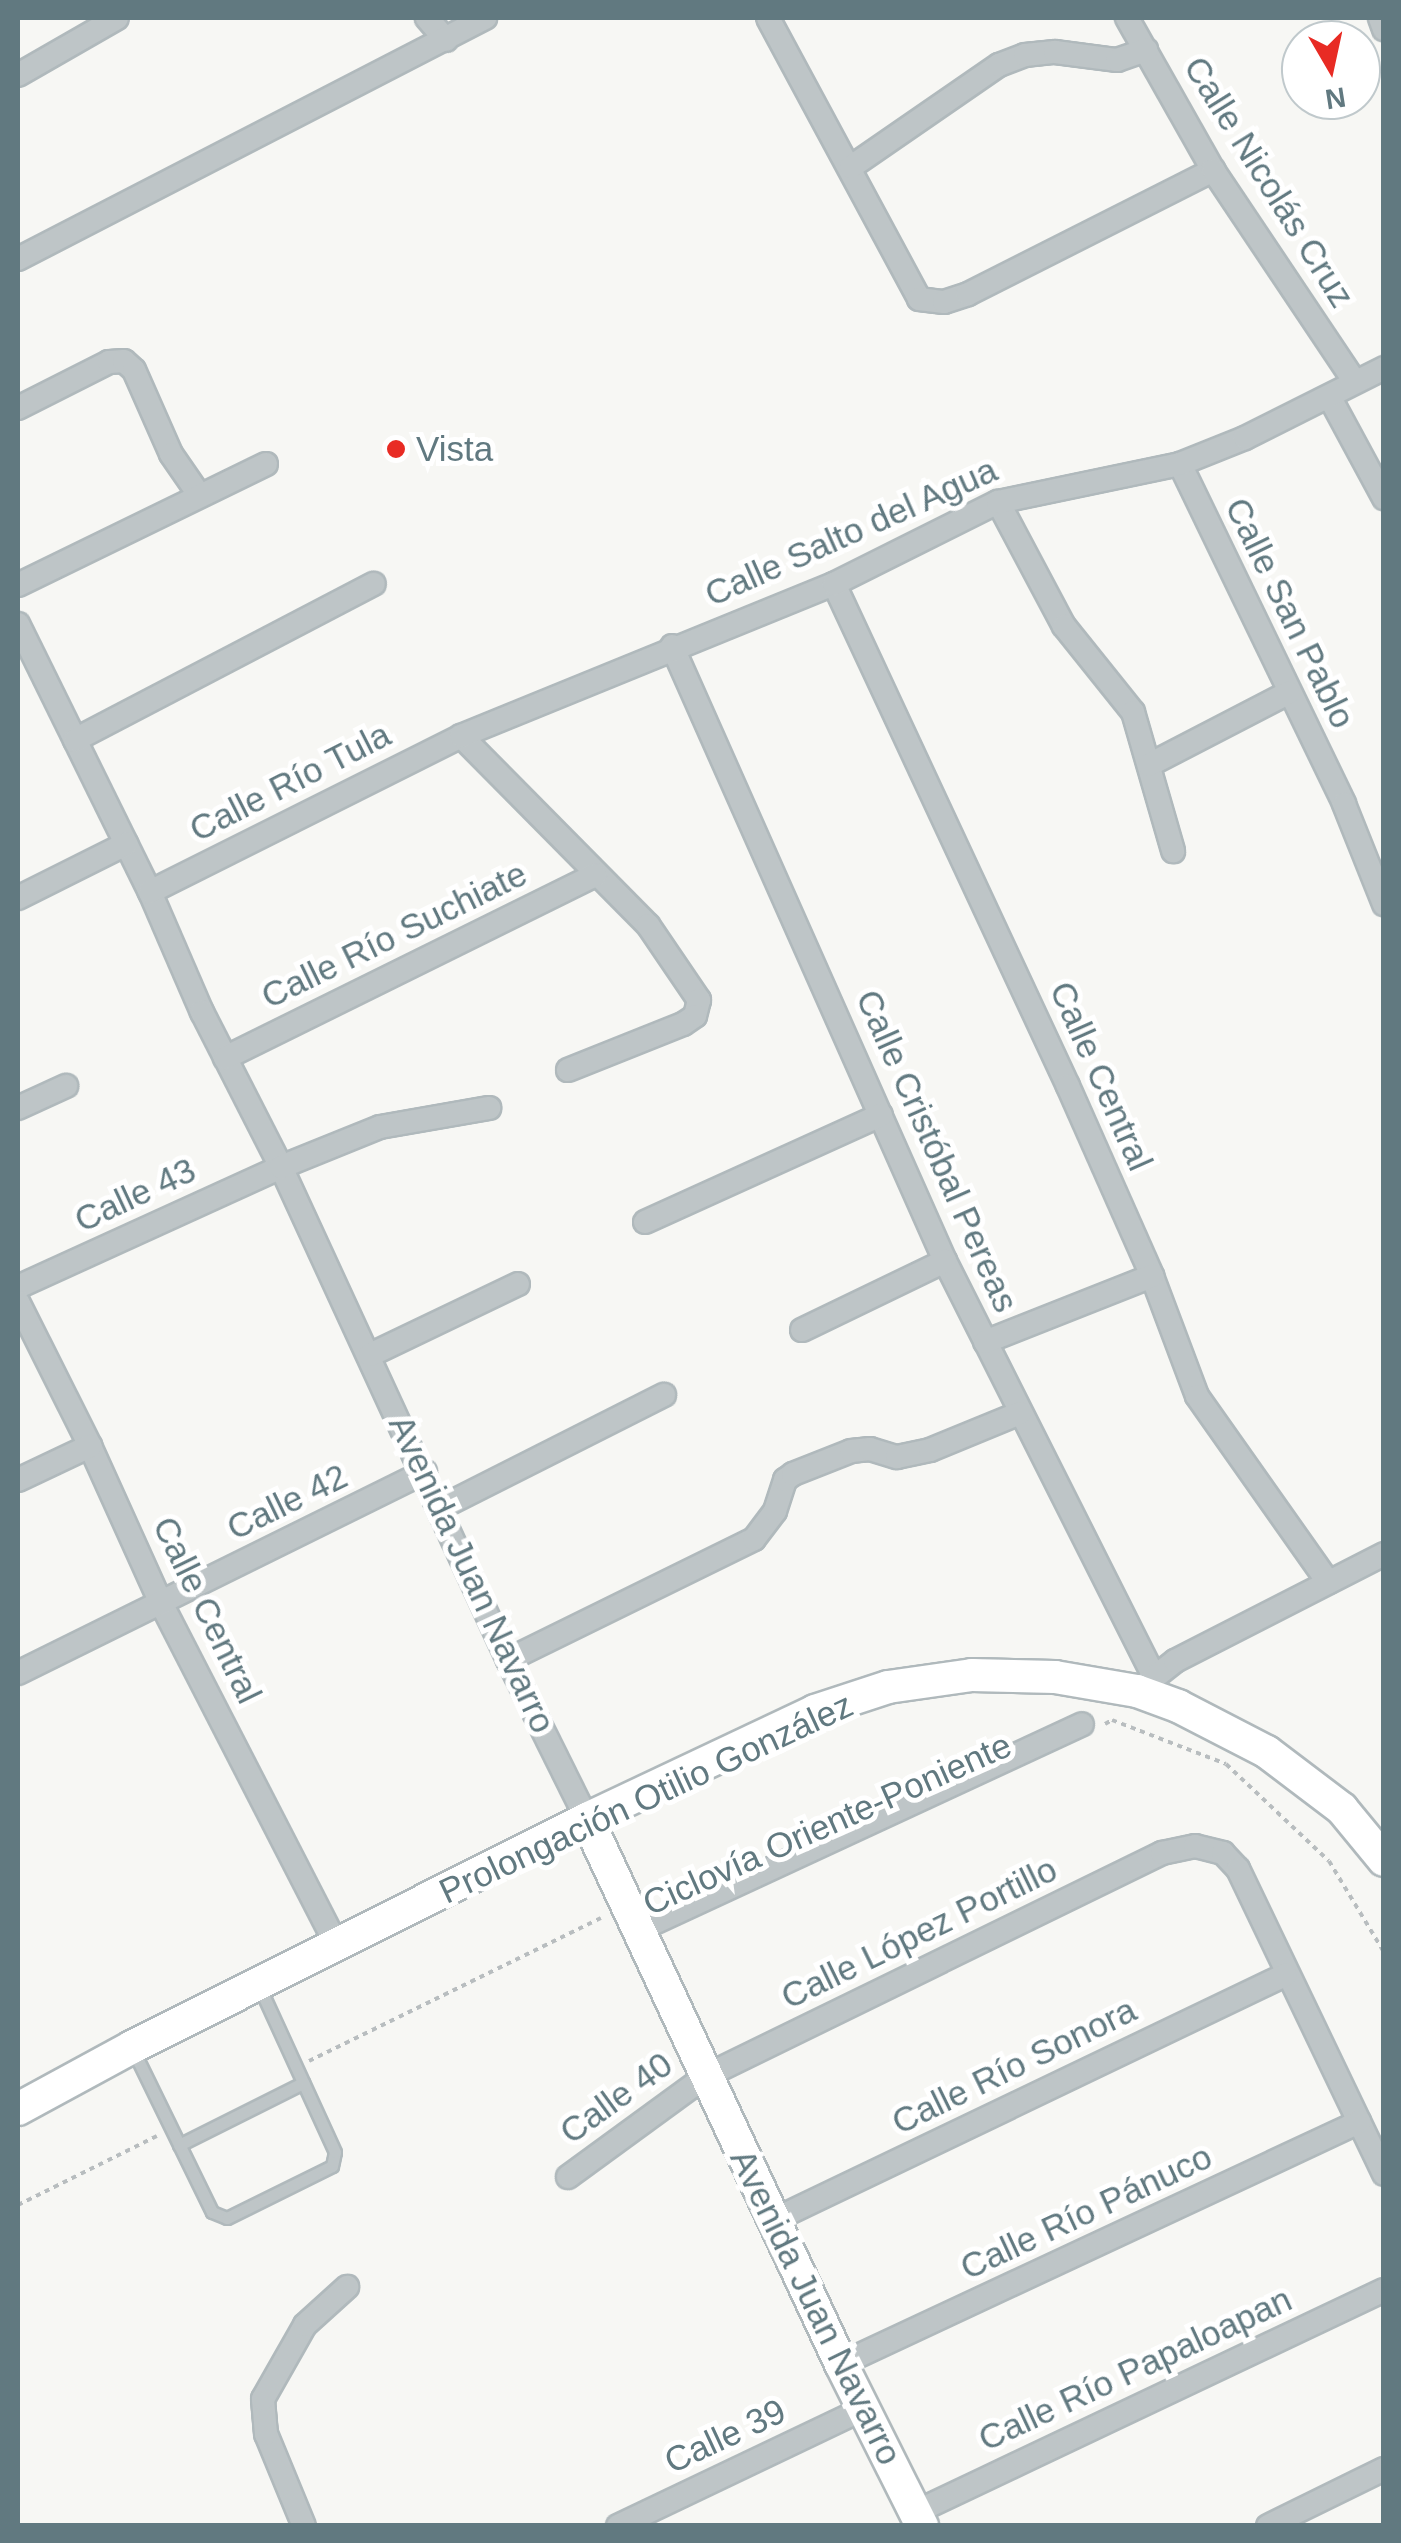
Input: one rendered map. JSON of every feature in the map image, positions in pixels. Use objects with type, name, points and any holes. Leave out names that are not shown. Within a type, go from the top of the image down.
[{"type":"main road","name":"Prolongación Otilio González","points":[[18,2110],[132,2047],[588,1818],[814,1711],[888,1687],[972,1675],[1145,1684],[1178,1706],[1267,1752],[1342,1810],[1384,1860]]},
{"type":"main road","name":"Avenida Juan Navarro","points":[[588,1818],[841,2364],[919,2519]]},
{"type":"street","points":[[18,76],[117,18]]},
{"type":"street","points":[[427,18],[446,40]]},
{"type":"street","points":[[18,259],[484,18]]},
{"type":"street","points":[[768,18],[920,300],[934,302],[968,294],[1213,170]]},
{"type":"street","name":"Calle Nicolás Cruz","points":[[1127,18],[1213,170],[1354,381]]},
{"type":"street","points":[[1380,18],[1384,29]]},
{"type":"street","points":[[851,167],[999,65],[1025,55],[1055,52],[1117,60],[1146,50]]},
{"type":"street","points":[[18,408],[109,362],[124,361],[134,370],[171,454],[198,493]]},
{"type":"street","name":"Calle Salto del Agua","points":[[461,736],[672,646],[834,584],[998,502],[1180,464],[1330,398],[1354,381],[1384,368]]},
{"type":"street","points":[[1330,398],[1384,498]]},
{"type":"street","points":[[18,585],[198,493],[266,464]]},
{"type":"street","name":"Calle San Pablo","points":[[1180,464],[1344,804],[1384,904]]},
{"type":"street","points":[[998,502],[1064,626],[1128,703],[1174,851]]},
{"type":"street","points":[[75,740],[374,584]]},
{"type":"street","name":"Calle Central","points":[[834,584],[919,759],[1152,1276],[1198,1396],[1328,1582]]},
{"type":"street","name":"Avenida Juan Navarro","points":[[18,624],[426,1472],[508,1660],[588,1818]]},
{"type":"street","name":"Calle Cristóbal Pereas","points":[[672,646],[945,1261],[1145,1684]]},
{"type":"street","points":[[1149,765],[1288,693]]},
{"type":"street","points":[[461,736],[595,875],[648,924],[694,988],[698,1007],[683,1024],[568,1070]]},
{"type":"street","name":"Calle Río Tula","points":[[150,892],[461,736]]},
{"type":"street","points":[[18,898],[126,844]]},
{"type":"street","name":"Calle Río Suchiate","points":[[225,1058],[595,875]]},
{"type":"street","points":[[18,1108],[66,1086]]},
{"type":"street","name":"Calle 43","points":[[18,1287],[281,1167],[380,1128],[489,1108]]},
{"type":"street","points":[[644,1222],[882,1115]]},
{"type":"street","points":[[802,1330],[945,1261]]},
{"type":"street","points":[[985,1342],[1152,1276]]},
{"type":"street","points":[[370,1356],[518,1284]]},
{"type":"street","name":"Calle Central","points":[[18,1302],[90,1446],[161,1603],[337,1946]]},
{"type":"street","points":[[440,1508],[664,1395]]},
{"type":"street","points":[[508,1660],[754,1538],[775,1511],[785,1480],[793,1474],[851,1451],[870,1449],[897,1457],[930,1450],[1020,1413]]},
{"type":"street","points":[[18,1480],[90,1446]]},
{"type":"street","name":"Calle 42","points":[[18,1673],[426,1472]]},
{"type":"street","points":[[1145,1684],[1175,1661],[1384,1554]]},
{"type":"street","points":[[641,1929],[1088,1726]]},
{"type":"street","name":"Calle López Portillo","points":[[706,2076],[1162,1854],[1204,1846],[1230,1858],[1285,1975]]},
{"type":"street","points":[[1285,1975],[1384,2174]]},
{"type":"street","name":"Calle Río Sonora","points":[[774,2220],[1285,1975]]},
{"type":"street","name":"Calle 40","points":[[568,2177],[706,2076]]},
{"type":"street","name":"Calle Río Pánuco","points":[[841,2364],[1359,2122]]},
{"type":"street","points":[[304,2526],[266,2434],[263,2400],[305,2325],[347,2287]]},
{"type":"street","name":"Calle Río Papaloapan","points":[[919,2519],[1384,2290]]},
{"type":"street","name":"Calle 39","points":[[618,2526],[863,2409]]},
{"type":"street","points":[[1268,2526],[1384,2469]]},
{"type":"lane","points":[[132,2047],[212,2212],[227,2218],[332,2166],[335,2152],[260,1986]]},
{"type":"lane","points":[[179,2145],[303,2083]]},
{"type":"path","points":[[1088,1726],[1112,1720],[1226,1764],[1329,1861],[1384,1952]]},
{"type":"path","name":"Ciclovía Oriente-Poniente","points":[[296,2068],[607,1915]]},
{"type":"path","points":[[18,2204],[171,2129]]},
{"type":"place","name":"Vista","points":[[396,449]]}]
